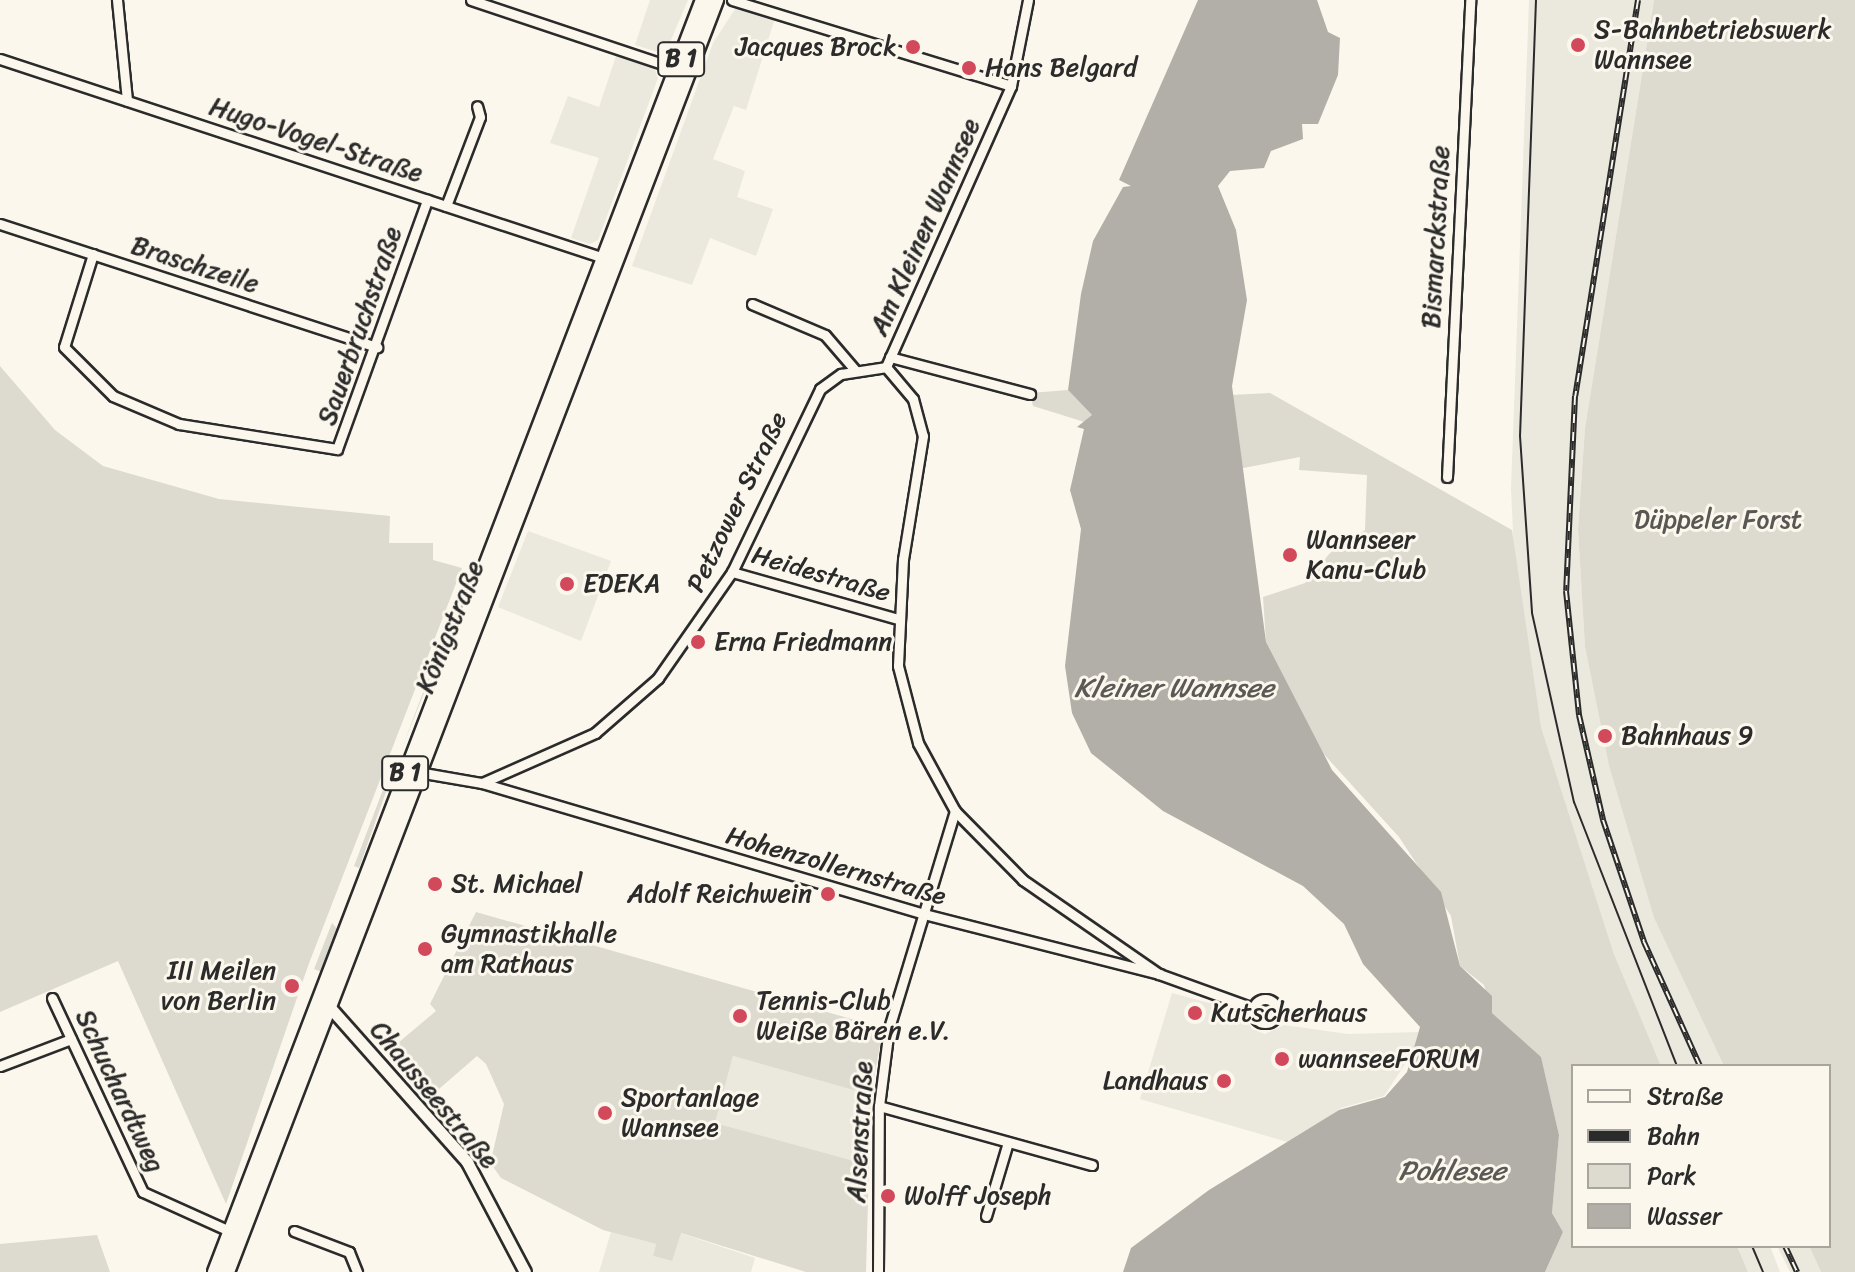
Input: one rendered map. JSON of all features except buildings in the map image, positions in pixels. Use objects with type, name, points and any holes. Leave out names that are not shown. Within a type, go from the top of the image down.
[{"type":"main road","name":"Königstraße","points":[[683,71],[703,0]]},
{"type":"main road","name":"Königstraße","points":[[227,1272],[236,1234],[412,770],[612,261],[683,71],[716,0]]},
{"type":"main road","name":"Königstraße","points":[[215,1272],[236,1234]]},
{"type":"street","points":[[471,0],[683,71]]},
{"type":"street","points":[[732,0],[1011,86]]},
{"type":"street","name":"Am Kleinen Wannsee","points":[[1028,0],[1011,86],[888,362],[913,399],[923,436],[898,619],[905,704],[933,777],[955,811],[1023,880],[1159,974]]},
{"type":"street","name":"Bismarckstraße","points":[[1447,477],[1470,0]]},
{"type":"street","points":[[120,1],[127,101]]},
{"type":"street","name":"Hugo-Vogel-Straße","points":[[0,59],[612,261]]},
{"type":"street","points":[[446,206],[480,117],[477,106]]},
{"type":"street","name":"Sauerbruchstraße","points":[[93,254],[64,347],[113,396],[154,417],[337,449],[377,347],[427,200]]},
{"type":"street","name":"Braschzeile","points":[[0,224],[377,347]]},
{"type":"street","points":[[752,304],[825,335],[855,370]]},
{"type":"street","points":[[888,362],[1030,394]]},
{"type":"street","name":"Petzower Straße","points":[[482,783],[574,745],[636,700],[684,646],[732,572],[808,405],[830,380],[888,362]]},
{"type":"street","name":"Heidestraße","points":[[732,572],[898,619]]},
{"type":"street","name":"Hohenzollernstraße","points":[[412,770],[482,783],[924,914],[1159,974],[1253,1008]]},
{"type":"street","name":"Alsenstraße","points":[[878,1272],[879,1106],[889,1028],[955,811]]},
{"type":"street","name":"Schuchardtweg","points":[[52,998],[143,1192],[236,1234]]},
{"type":"street","name":"Chausseestraße","points":[[324,1002],[467,1162],[525,1272]]},
{"type":"street","points":[[0,1066],[71,1039]]},
{"type":"street","points":[[879,1106],[1092,1165]]},
{"type":"street","points":[[986,1216],[1008,1142]]},
{"type":"street","points":[[294,1231],[349,1252],[357,1272]]},
{"type":"shaded area","points":[[650,0],[688,0],[665,54],[635,45]]},
{"type":"shaded area","points":[[1529,0],[1654,0],[1585,428],[1578,529],[1585,647],[1609,766],[1654,918],[1723,1064],[1660,1064],[1614,954],[1541,727],[1515,576],[1511,489]]},
{"type":"shaded area","points":[[737,6],[775,18],[746,110],[734,106],[713,159],[745,171],[737,197],[773,209],[756,256],[710,238],[692,285],[632,266],[713,43]]},
{"type":"shaded area","points":[[616,56],[654,68],[658,78],[598,240],[590,244],[571,238],[599,158],[550,143],[568,96],[599,107]]},
{"type":"shaded area","points":[[528,531],[611,561],[581,641],[498,607]]},
{"type":"shaded area","name":"wannseeFORUM","points":[[1172,993],[1243,1012],[1252,1029],[1265,1034],[1284,1025],[1348,1034],[1418,1032],[1417,1046],[1384,1096],[1341,1108],[1291,1143],[1140,1099]]},
{"type":"shaded area","points":[[733,1056],[871,1095],[869,1165],[715,1123]]},
{"type":"shaded area","points":[[611,1232],[656,1244],[653,1256],[671,1261],[680,1233],[755,1258],[751,1272],[599,1272]]},
{"type":"shaded area","points":[[1738,1248],[1771,1248],[1780,1272],[1748,1272]]},
{"type":"shaded area","points":[[1778,1248],[1810,1248],[1821,1272],[1790,1272]]},
{"type":"green space","name":"Düppeler Forst","points":[[1654,0],[1855,0],[1855,1272],[1821,1272],[1810,1248],[1831,1248],[1831,1064],[1723,1064],[1654,918],[1609,766],[1585,647],[1578,529],[1585,428]]},
{"type":"green space","points":[[0,366],[55,430],[103,466],[219,499],[390,516],[389,543],[433,543],[433,560],[462,568],[308,966],[226,1204],[118,961],[0,1012]]},
{"type":"green space","points":[[1068,390],[1092,415],[1091,424],[1033,406],[1030,393]]},
{"type":"green space","points":[[1270,393],[1512,530],[1541,727],[1614,954],[1660,1064],[1571,1064],[1571,1248],[1738,1248],[1748,1272],[1545,1272],[1563,1232],[1552,1213],[1559,1135],[1541,1058],[1492,1013],[1484,985],[1460,966],[1451,916],[1399,837],[1311,740],[1266,642],[1263,597],[1305,583],[1330,553],[1365,530],[1367,475],[1299,470],[1300,457],[1212,474],[1211,396]]},
{"type":"green space","points":[[479,566],[476,581],[469,581],[402,748],[461,592]]},
{"type":"green space","points":[[392,766],[401,769],[393,772],[359,868],[354,866]]},
{"type":"green space","name":"Sportanlage Wannsee","points":[[476,912],[883,1028],[871,1095],[733,1056],[715,1123],[869,1165],[866,1272],[806,1272],[681,1233],[672,1261],[653,1256],[656,1244],[603,1230],[501,1178],[484,1154],[492,1156],[504,1104],[486,1064],[477,1056],[432,1095],[392,1048],[436,1011],[430,1004]]},
{"type":"green space","points":[[332,923],[338,930],[321,972],[314,969]]},
{"type":"green space","points":[[97,1235],[110,1272],[0,1272],[0,1244]]},
{"type":"water","name":"Kleiner Wannsee","points":[[1198,0],[1317,0],[1328,32],[1340,38],[1338,75],[1318,124],[1302,124],[1303,139],[1271,151],[1264,168],[1230,171],[1218,186],[1236,230],[1247,300],[1232,386],[1266,642],[1332,770],[1441,892],[1460,966],[1492,996],[1492,1013],[1541,1057],[1559,1135],[1552,1213],[1563,1232],[1545,1272],[1123,1272],[1131,1248],[1209,1190],[1339,1110],[1385,1097],[1407,1072],[1420,1027],[1363,964],[1344,924],[1303,886],[1163,811],[1091,753],[1072,713],[1065,666],[1081,529],[1070,490],[1084,429],[1077,427],[1092,415],[1068,390],[1081,294],[1093,241],[1123,187],[1131,186],[1119,180]]},
{"type":"tram line","points":[[1536,0],[1520,436],[1532,613],[1574,802],[1676,1064]]},
{"type":"tram line","points":[[1753,1248],[1763,1272]]},
{"type":"railway","points":[[1638,0],[1575,396],[1566,591],[1579,715],[1603,820],[1644,942],[1699,1064]]},
{"type":"railway","points":[[1786,1248],[1797,1272]]},
{"type":"place","name":"S-Bahnbetriebswerk Wannsee","points":[[1578,45]]},
{"type":"place","name":"Jacques Brock","points":[[913,47]]},
{"type":"place","name":"Hans Belgard","points":[[969,68]]},
{"type":"place","name":"Wannseer Kanu-Club","points":[[1290,555]]},
{"type":"place","name":"EDEKA","points":[[567,584]]},
{"type":"place","name":"Erna Friedmann","points":[[698,642]]},
{"type":"place","name":"Bahnhaus 9","points":[[1605,736]]},
{"type":"place","name":"St. Michael","points":[[435,884]]},
{"type":"place","name":"Adolf Reichwein","points":[[828,894]]},
{"type":"place","name":"Gymnastikhalle am Rathaus","points":[[425,949]]},
{"type":"place","name":"III Meilen von Berlin","points":[[292,986]]},
{"type":"place","name":"Kutscherhaus","points":[[1195,1013]]},
{"type":"place","name":"Tennis-Club Weiße Bären e.V.","points":[[740,1016]]},
{"type":"place","name":"wannseeFORUM","points":[[1282,1059]]},
{"type":"place","name":"Landhaus","points":[[1224,1081]]},
{"type":"place","name":"Sportanlage Wannsee","points":[[605,1113]]},
{"type":"place","name":"Wolff Joseph","points":[[888,1196]]},
{"type":"water label","name":"Pohlesee","points":[[1452,1171]]}]
